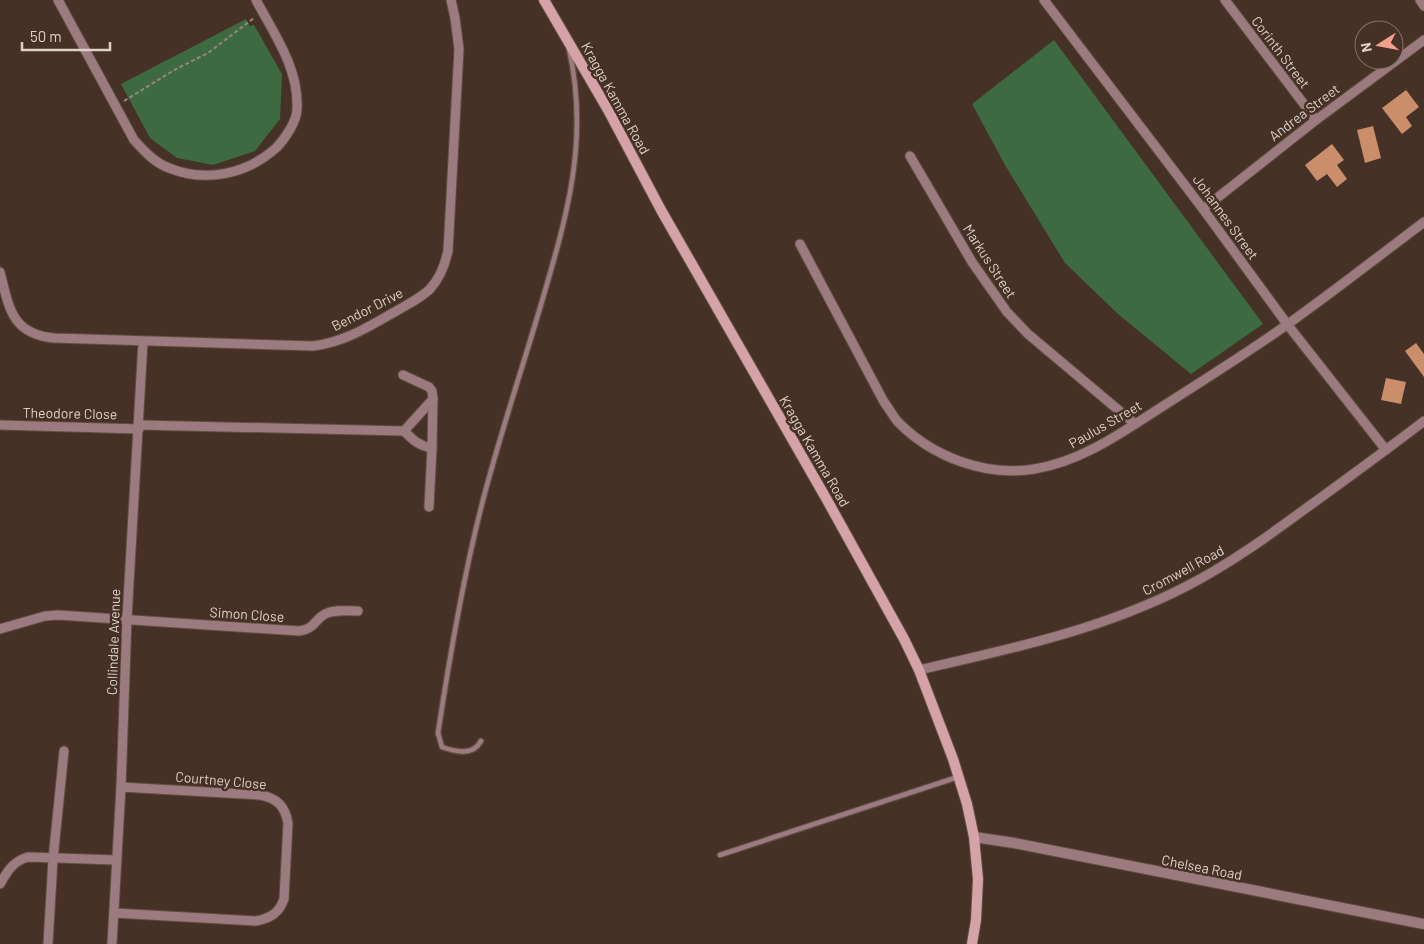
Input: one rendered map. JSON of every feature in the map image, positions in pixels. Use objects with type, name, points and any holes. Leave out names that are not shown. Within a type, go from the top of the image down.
[{"type":"main road","name":"Kragga Kamma Road","points":[[544,0],[864,565],[919,670],[959,776],[974,837],[978,879],[976,920],[972,944]]},
{"type":"street","points":[[58,0],[134,140],[148,156],[169,168],[201,175],[228,174],[254,164],[269,154],[285,139],[297,111],[297,86],[293,73],[260,4]]},
{"type":"street","name":"Bendor Drive","points":[[0,272],[13,315],[25,329],[33,334],[54,338],[298,347],[326,344],[354,335],[404,306],[429,290],[442,271],[448,251],[459,49],[451,0]]},
{"type":"street","name":"Johannes Street","points":[[1044,0],[1203,209],[1287,324],[1386,450]]},
{"type":"street","name":"Corinth Street","points":[[1225,0],[1316,120]]},
{"type":"street","points":[[1420,0],[1424,6]]},
{"type":"street","name":"Andrea Street","points":[[1203,209],[1316,120],[1424,40]]},
{"type":"street","name":"Markus Street","points":[[910,156],[972,262],[1007,312],[1028,334],[1135,424]]},
{"type":"street","name":"Paulus Street","points":[[800,244],[884,402],[899,423],[930,448],[962,463],[1002,471],[1034,469],[1072,460],[1135,424],[1287,324],[1424,222]]},
{"type":"street","name":"Collindale Avenue","points":[[112,944],[121,787],[127,618],[143,342]]},
{"type":"street","points":[[403,375],[429,387],[432,391],[429,507]]},
{"type":"street","points":[[432,448],[415,443],[404,432],[433,399]]},
{"type":"street","name":"Cromwell Road","points":[[919,670],[1063,636],[1145,605],[1185,587],[1239,556],[1424,421]]},
{"type":"street","name":"Theodore Close","points":[[0,426],[404,432]]},
{"type":"street","name":"Simon Close","points":[[0,629],[46,616],[58,615],[127,618],[299,631],[308,630],[327,612],[358,612]]},
{"type":"street","points":[[48,944],[53,858],[64,751]]},
{"type":"street","name":"Courtney Close","points":[[114,913],[256,920],[274,915],[284,899],[288,823],[286,812],[279,802],[271,797],[260,795],[121,787]]},
{"type":"street","name":"Chelsea Road","points":[[974,837],[1014,843],[1424,924]]},
{"type":"street","points":[[0,884],[12,865],[21,858],[116,860]]},
{"type":"lane","points":[[481,741],[478,746],[469,751],[450,750],[442,747],[438,733],[454,628],[483,500],[552,266],[569,202],[576,165],[577,132],[574,71],[566,38]]},
{"type":"lane","points":[[720,855],[959,776]]},
{"type":"path","points":[[115,106],[176,69],[208,53],[260,4]]},
{"type":"green space","points":[[246,19],[250,26],[254,25],[282,74],[280,119],[255,151],[213,165],[177,158],[150,138],[121,84]]},
{"type":"green space","points":[[1054,40],[1263,324],[1191,374],[1118,314],[1065,263],[1005,165],[972,104]]},
{"type":"building","points":[[1406,90],[1419,107],[1406,117],[1412,126],[1402,134],[1382,108]]},
{"type":"building","points":[[1373,126],[1381,158],[1365,163],[1357,130]]},
{"type":"building","points":[[1332,144],[1344,160],[1337,165],[1347,179],[1337,187],[1327,174],[1317,181],[1305,165]]},
{"type":"building","points":[[1416,343],[1424,354],[1424,377],[1405,351]]},
{"type":"building","points":[[1386,378],[1406,382],[1401,404],[1381,400]]}]
